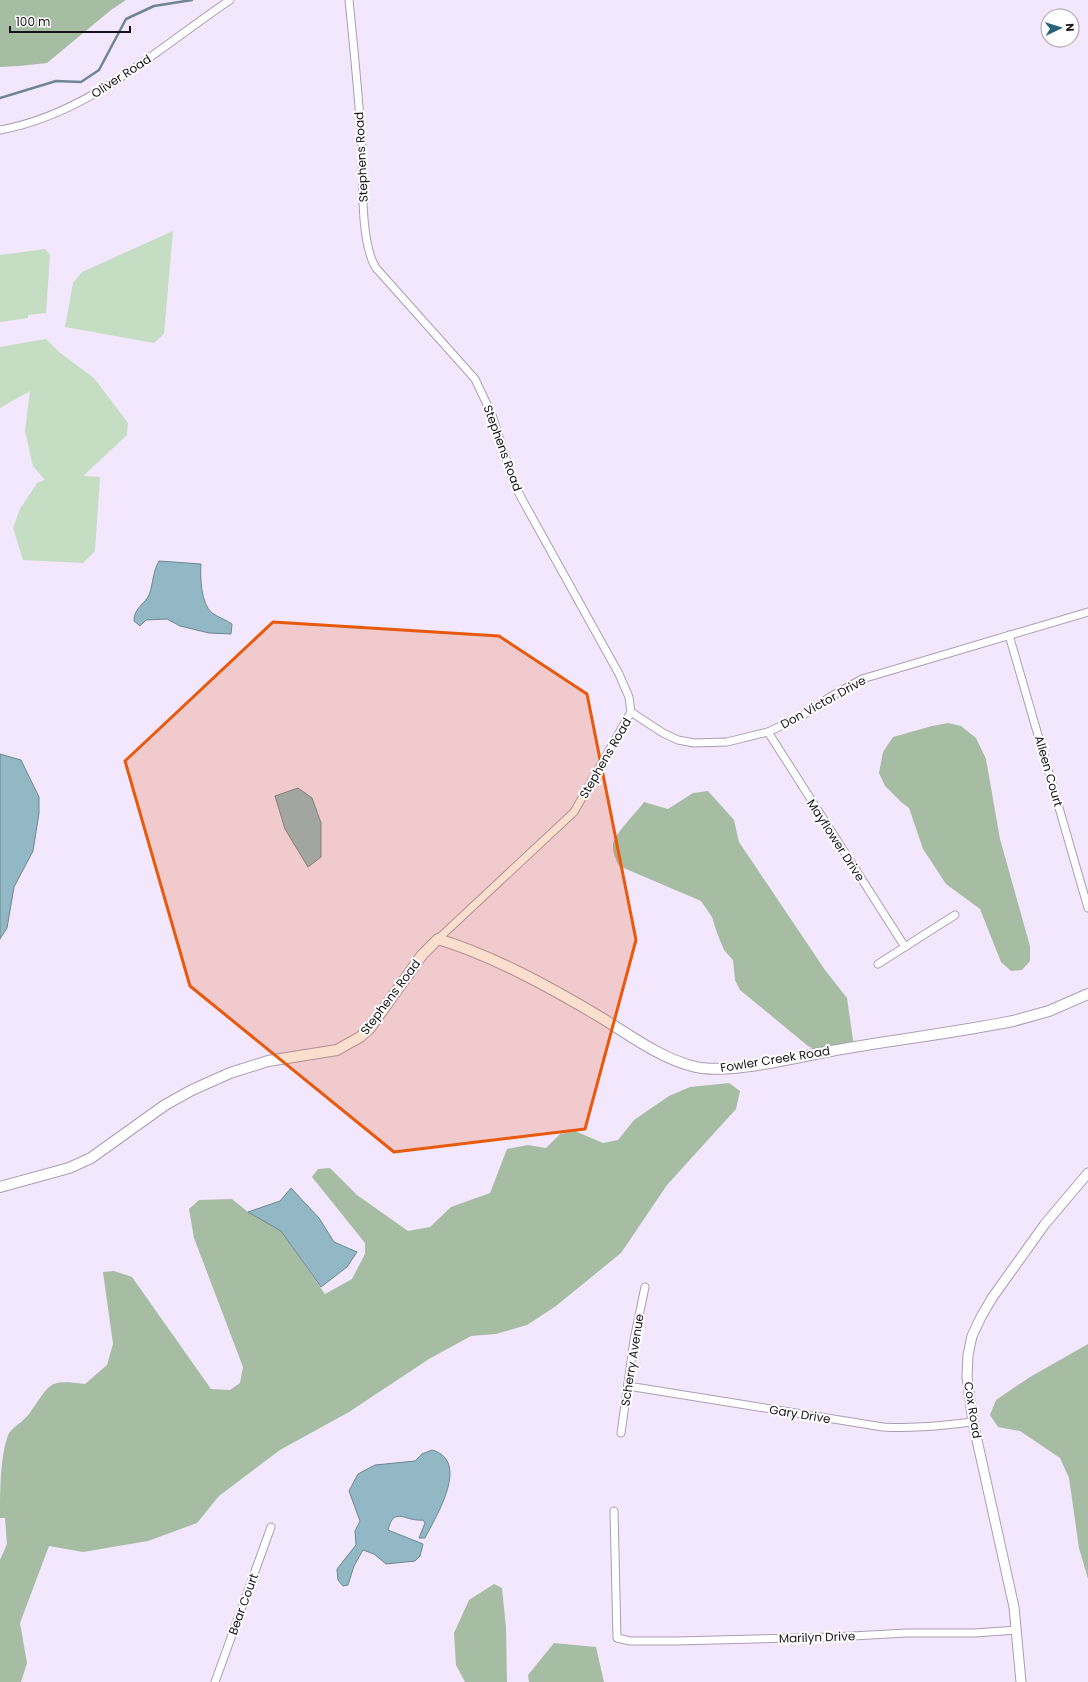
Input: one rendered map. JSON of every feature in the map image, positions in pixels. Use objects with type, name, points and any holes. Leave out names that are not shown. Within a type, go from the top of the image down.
[{"type":"main road","name":"Fowler Creek Road","points":[[438,939],[460,946],[488,958],[559,993],[667,1057],[694,1067],[711,1069],[762,1063],[1013,1021],[1048,1011],[1088,994]]},
{"type":"main road","name":"Stephens Road","points":[[0,1187],[69,1168],[91,1158],[165,1105],[192,1090],[230,1073],[268,1061],[329,1052],[349,1044],[370,1028],[422,955],[438,939]]},
{"type":"street","name":"Oliver Road","points":[[0,130],[34,121],[84,100],[126,75],[230,0]]},
{"type":"street","name":"Stephens Road","points":[[349,0],[361,141],[365,220],[370,256],[376,268],[463,363],[481,389],[492,414],[514,484],[619,674],[629,697],[631,712],[574,812],[438,939]]},
{"type":"street","name":"Don Victor Drive","points":[[631,712],[663,733],[678,740],[694,743],[727,742],[768,732],[800,717],[830,697],[862,679],[1088,612]]},
{"type":"street","name":"Alleen Court","points":[[1009,635],[1088,908]]},
{"type":"street","name":"Mayflower Drive","points":[[768,732],[904,947]]},
{"type":"street","points":[[878,964],[955,915]]},
{"type":"street","name":"Cox Road","points":[[1022,1682],[1017,1630],[1010,1587],[973,1422],[967,1377],[968,1355],[972,1336],[992,1298],[1045,1224],[1088,1173]]},
{"type":"street","name":"Scherry Avenue","points":[[621,1433],[634,1340],[644,1287]]},
{"type":"street","name":"Gary Drive","points":[[628,1386],[883,1427],[932,1427],[973,1422]]},
{"type":"street","name":"Marilyn Drive","points":[[614,1511],[617,1638],[630,1641],[677,1641],[834,1637],[907,1633],[975,1633],[1017,1630]]},
{"type":"street","name":"Bear Court","points":[[215,1682],[271,1527]]},
{"type":"highlighted area","points":[[273,622],[499,636],[587,694],[636,940],[585,1129],[394,1152],[190,986],[125,761]]},
{"type":"green space","points":[[0,0],[126,0],[111,10],[47,63],[0,67]]},
{"type":"green space","points":[[173,231],[164,334],[154,343],[65,327],[73,283],[82,272]]},
{"type":"green space","points":[[45,249],[50,255],[46,313],[28,315],[28,318],[0,322],[0,255]]},
{"type":"green space","points":[[46,339],[59,352],[94,378],[128,423],[127,435],[83,476],[100,477],[95,551],[83,563],[23,560],[13,528],[20,509],[37,483],[45,480],[33,466],[25,431],[30,391],[0,408],[0,347]]},
{"type":"green space","points":[[948,723],[961,726],[976,738],[986,759],[1000,839],[1030,946],[1030,961],[1022,970],[1011,971],[1001,962],[980,909],[946,884],[923,849],[909,808],[885,786],[879,773],[883,752],[893,737]]},
{"type":"green space","points":[[708,791],[734,820],[739,842],[825,970],[847,998],[854,1047],[821,1053],[808,1046],[740,990],[735,980],[733,960],[724,950],[712,917],[701,901],[619,866],[613,850],[613,844],[622,828],[644,802],[668,809],[693,793]]},
{"type":"green space","points":[[729,1083],[740,1091],[736,1109],[667,1185],[621,1253],[556,1306],[527,1325],[496,1334],[471,1336],[429,1359],[349,1412],[280,1450],[219,1496],[197,1523],[148,1541],[83,1552],[49,1546],[20,1623],[27,1663],[21,1682],[0,1682],[0,1560],[7,1544],[5,1518],[0,1518],[0,1497],[2,1462],[6,1441],[9,1433],[29,1414],[43,1394],[52,1385],[64,1382],[85,1384],[107,1365],[113,1344],[103,1272],[114,1271],[132,1277],[211,1389],[230,1390],[240,1383],[243,1367],[194,1238],[189,1209],[199,1200],[232,1199],[248,1212],[281,1231],[325,1294],[352,1279],[365,1254],[365,1243],[312,1177],[318,1169],[330,1168],[357,1195],[408,1231],[430,1227],[451,1207],[490,1193],[507,1149],[528,1145],[546,1148],[560,1134],[575,1131],[603,1143],[618,1140],[634,1120],[669,1096],[690,1087]]},
{"type":"green space","points":[[1088,1344],[1088,1579],[1079,1548],[1069,1478],[1060,1458],[1020,1431],[998,1427],[990,1415],[996,1400],[1030,1377]]},
{"type":"green space","points":[[494,1584],[502,1588],[506,1628],[507,1682],[465,1682],[456,1665],[454,1633],[469,1600]]},
{"type":"green space","points":[[554,1643],[596,1647],[604,1682],[529,1682],[528,1675]]},
{"type":"water","points":[[159,561],[201,564],[203,597],[208,609],[212,613],[232,624],[231,634],[209,633],[180,626],[167,619],[146,620],[140,626],[134,621],[135,613],[150,593],[155,570]]},
{"type":"water","points":[[0,754],[21,760],[39,797],[39,813],[33,851],[14,887],[7,928],[0,939]]},
{"type":"water","points":[[298,788],[312,798],[321,823],[321,857],[308,867],[285,829],[275,796]]},
{"type":"water","points":[[291,1188],[319,1218],[334,1242],[357,1252],[347,1267],[321,1287],[281,1231],[248,1212],[280,1201]]},
{"type":"water","points":[[432,1450],[443,1456],[449,1465],[450,1477],[442,1503],[425,1538],[419,1538],[425,1523],[423,1520],[397,1516],[390,1522],[388,1530],[423,1544],[420,1556],[415,1561],[386,1564],[374,1554],[363,1550],[354,1566],[348,1585],[343,1586],[338,1580],[337,1569],[356,1545],[355,1531],[360,1521],[349,1491],[358,1474],[375,1465],[415,1461],[422,1454]]},
{"type":"waterway","points":[[0,98],[56,81],[81,82],[99,70],[126,19],[154,6],[192,0]]}]
